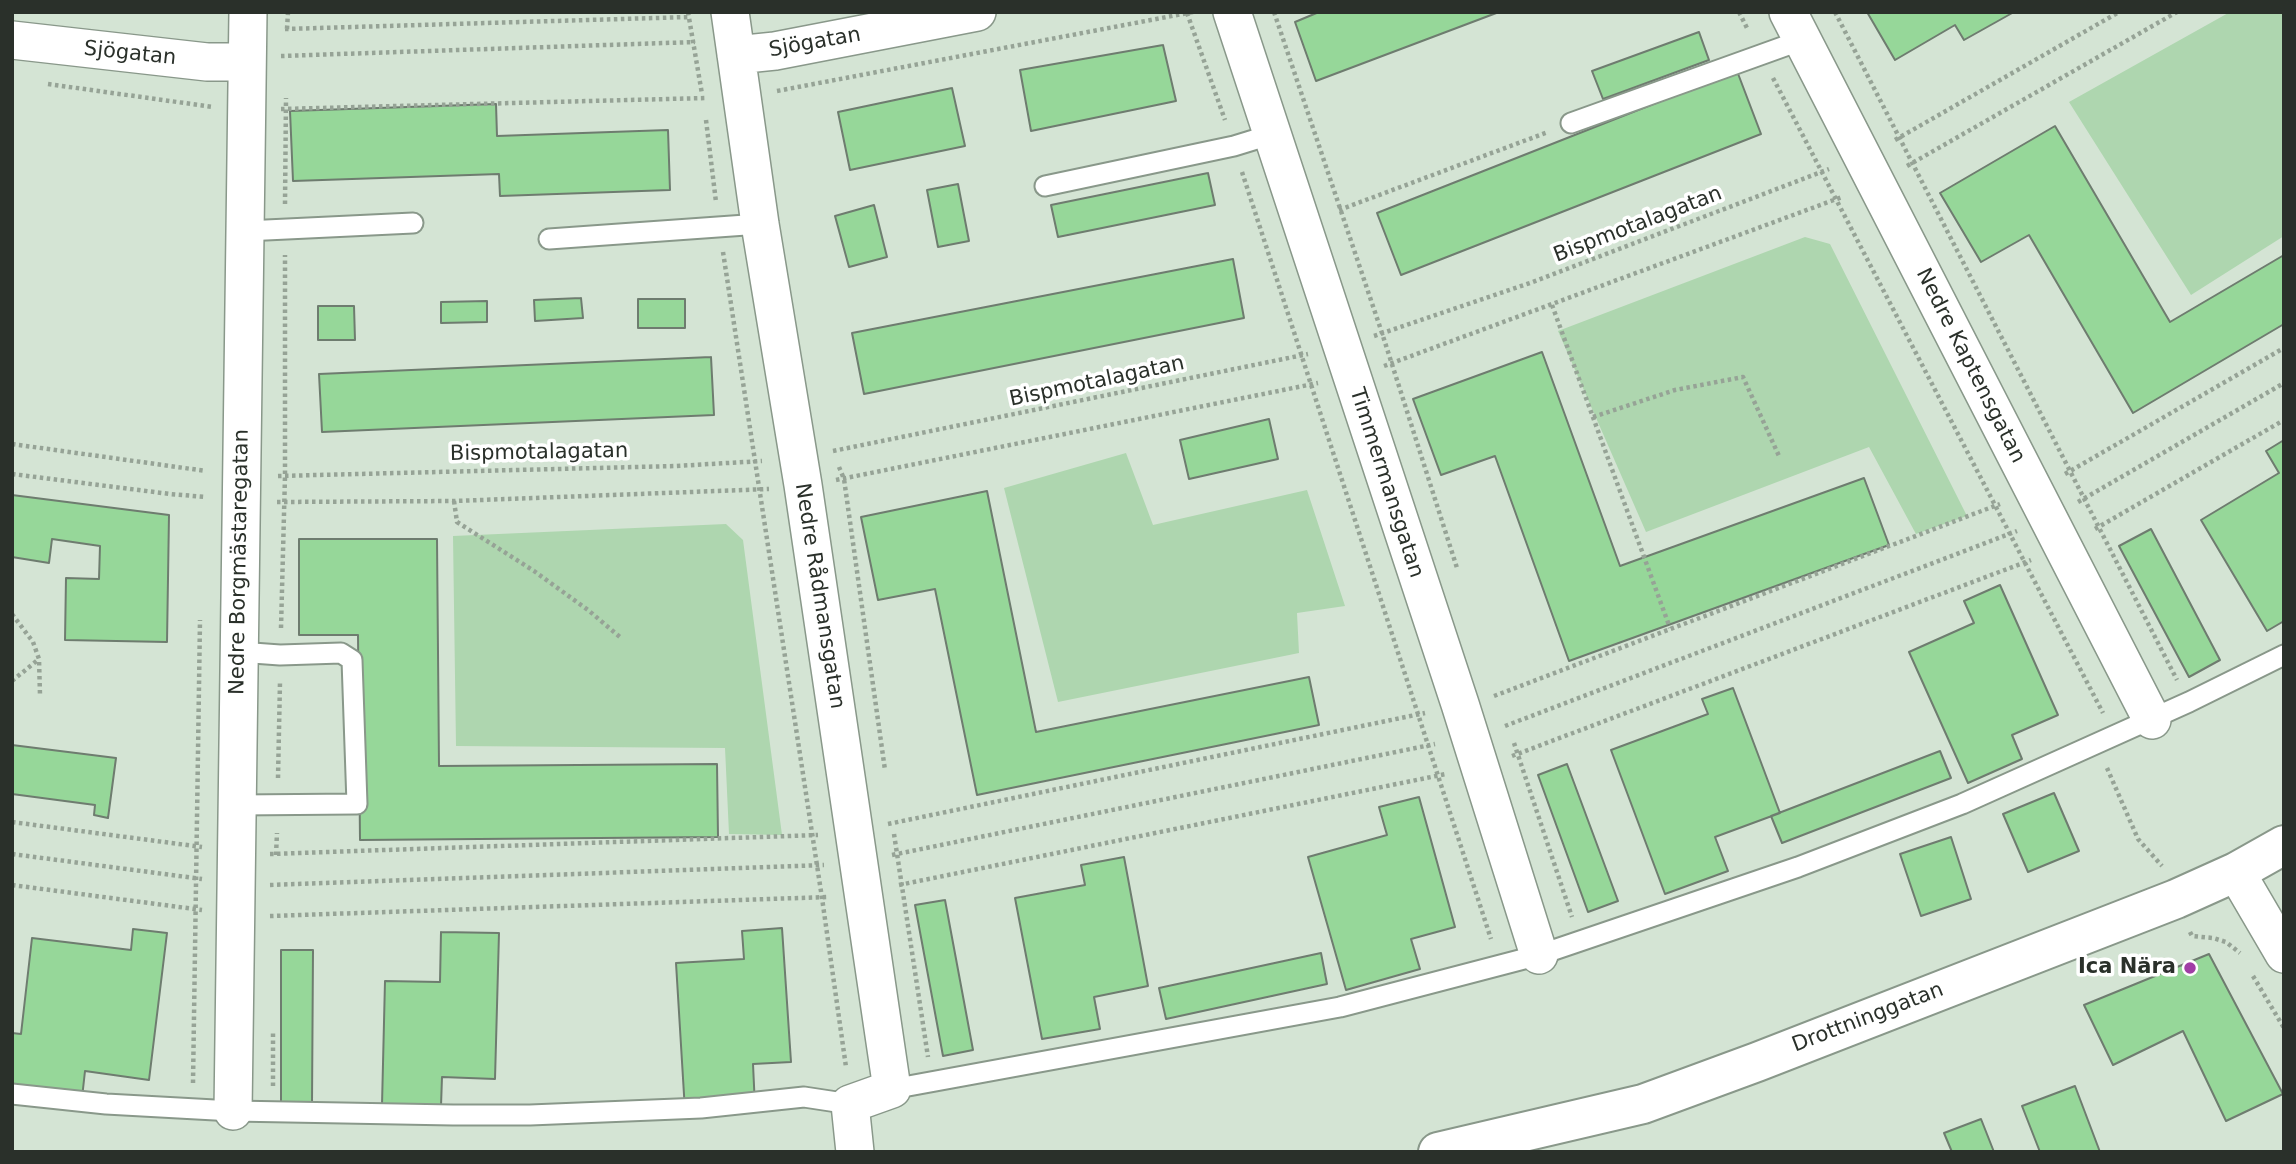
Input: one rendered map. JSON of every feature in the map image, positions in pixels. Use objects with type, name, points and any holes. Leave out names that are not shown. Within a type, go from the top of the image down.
[{"type":"street","name":"Sjögatan","points":[[736,55],[775,51],[977,12]]},
{"type":"street","name":"Timmermansgatan","points":[[1232,12],[1539,955]]},
{"type":"street","name":"Nedre Rådmansgatan","points":[[731,13],[760,224],[859,861],[870,1097],[855,1152]]},
{"type":"street","name":"Nedre Kaptensgatan","points":[[1795,26],[2152,720]]},
{"type":"street","name":"Sjögatan","points":[[12,40],[207,62],[248,34]]},
{"type":"street","name":"Nedre Borgmästaregatan","points":[[233,1111],[248,34]]},
{"type":"street","name":"Drottninggatan","points":[[1438,1152],[1643,1104],[2176,899],[2236,872],[2284,845]]},
{"type":"street","points":[[2236,872],[2284,954]]},
{"type":"lane","points":[[1571,123],[1761,55],[1795,26]]},
{"type":"lane","points":[[1045,186],[1234,146],[1273,134]]},
{"type":"lane","points":[[245,231],[413,223]]},
{"type":"lane","points":[[549,239],[760,224]]},
{"type":"lane","points":[[237,805],[357,804],[352,660],[341,653],[239,652]]},
{"type":"lane","points":[[12,1094],[131,1106],[233,1111],[530,1115],[701,1108],[804,1097],[870,1097],[1340,1007],[1539,955],[1798,867],[1937,814],[2152,720],[2284,654]]},
{"type":"path","points":[[286,42],[288,12]]},
{"type":"path","points":[[1274,12],[1382,333],[1459,576]]},
{"type":"path","points":[[1739,12],[2115,736]]},
{"type":"path","points":[[1835,12],[2189,702]]},
{"type":"path","name":"Bispmotalagatan","points":[[12,444],[241,487],[285,476],[676,466],[755,461],[800,471],[899,439],[1303,355],[1346,361],[1382,333],[1530,283],[1822,172],[1869,169],[1900,138],[2119,12]]},
{"type":"path","points":[[12,474],[170,494],[241,487],[284,503],[454,501],[760,489],[800,471],[1066,436],[1312,385],[1346,361],[1391,364],[1836,200],[1869,169],[1912,163],[2177,12]]},
{"type":"path","points":[[248,34],[287,29],[731,13]]},
{"type":"path","points":[[40,82],[210,107],[246,109],[703,98],[781,90],[1189,13],[1303,355],[1499,965]]},
{"type":"path","points":[[248,34],[286,55],[693,41],[736,55]]},
{"type":"path","points":[[286,55],[286,68]]},
{"type":"path","points":[[275,864],[285,476],[286,95]]},
{"type":"path","points":[[1302,222],[1571,123]]},
{"type":"path","points":[[1552,305],[1670,628]]},
{"type":"path","points":[[12,822],[236,883],[274,916],[822,898],[859,861],[1418,715],[1518,755],[2026,562],[2070,472],[2284,348]]},
{"type":"path","points":[[1593,417],[1675,390],[1743,377],[1779,456]]},
{"type":"path","points":[[12,885],[236,883],[276,854],[813,836],[859,861],[1429,746],[1507,725],[2048,519],[2284,383]]},
{"type":"path","points":[[12,854],[274,886],[817,866],[1440,776],[1497,695],[1997,505],[2048,519],[2098,528],[2284,420]]},
{"type":"path","points":[[760,489],[848,1080],[870,1097]]},
{"type":"path","points":[[454,501],[457,522],[567,594],[620,637]]},
{"type":"path","points":[[12,614],[33,642],[39,659],[40,695]]},
{"type":"path","points":[[12,681],[39,659]]},
{"type":"path","points":[[1493,682],[1501,705]]},
{"type":"path","points":[[1504,715],[1580,942]]},
{"type":"path","points":[[274,896],[275,875]]},
{"type":"path","points":[[274,906],[274,916]]},
{"type":"path","points":[[273,1112],[274,1028]]},
{"type":"green space","points":[[2230,12],[2284,12],[2284,236],[2191,295],[2069,102]]},
{"type":"green space","points":[[1805,237],[1830,244],[1967,516],[1916,534],[1869,447],[1646,532],[1558,331]]},
{"type":"green space","points":[[1126,453],[1153,525],[1307,490],[1345,606],[1297,613],[1299,653],[1058,702],[1004,488]]},
{"type":"green space","points":[[726,524],[743,540],[782,835],[729,834],[725,748],[456,746],[453,536]]},
{"type":"building","points":[[1319,12],[1499,12],[1316,81],[1295,22]]},
{"type":"building","points":[[1867,12],[2014,12],[1964,40],[1955,25],[1895,60]]},
{"type":"building","points":[[1699,32],[1709,60],[1603,99],[1592,71]]},
{"type":"building","points":[[1163,45],[1176,101],[1031,131],[1020,70]]},
{"type":"building","points":[[1737,71],[1761,134],[1401,275],[1377,213]]},
{"type":"building","points":[[952,88],[965,146],[850,170],[838,112]]},
{"type":"building","points":[[496,104],[497,136],[668,130],[670,190],[500,196],[499,174],[293,181],[290,111]]},
{"type":"building","points":[[2055,126],[2170,322],[2284,255],[2284,324],[2133,413],[2029,235],[1981,262],[1940,193]]},
{"type":"building","points":[[1208,173],[1215,205],[1058,237],[1051,205]]},
{"type":"building","points":[[958,184],[969,241],[938,247],[927,190]]},
{"type":"building","points":[[874,205],[887,257],[849,267],[835,216]]},
{"type":"building","points":[[1233,259],[1244,318],[864,394],[852,333]]},
{"type":"building","points":[[581,298],[583,318],[535,321],[534,300]]},
{"type":"building","points":[[638,299],[685,299],[685,328],[638,328]]},
{"type":"building","points":[[487,301],[487,322],[441,323],[441,302]]},
{"type":"building","points":[[318,306],[354,306],[355,340],[318,340]]},
{"type":"building","points":[[1542,352],[1620,566],[1864,478],[1889,545],[1569,661],[1495,456],[1441,475],[1413,399]]},
{"type":"building","points":[[711,357],[714,415],[322,432],[319,374]]},
{"type":"building","points":[[1269,419],[1278,459],[1189,479],[1180,440]]},
{"type":"building","points":[[2284,440],[2284,621],[2267,631],[2201,520],[2279,473],[2266,451]]},
{"type":"building","points":[[987,491],[1036,732],[1309,677],[1319,725],[977,795],[935,589],[878,600],[861,517]]},
{"type":"building","points":[[12,495],[169,515],[167,642],[65,640],[66,578],[99,579],[100,546],[52,539],[49,563],[12,557]]},
{"type":"building","points":[[2151,529],[2220,660],[2189,677],[2119,546]]},
{"type":"building","points":[[299,539],[437,539],[439,766],[717,764],[718,837],[360,840],[358,635],[299,635]]},
{"type":"building","points":[[2000,585],[2058,715],[2012,735],[2022,759],[1968,783],[1909,652],[1974,623],[1964,601]]},
{"type":"building","points":[[1733,688],[1780,813],[1715,837],[1728,871],[1665,894],[1611,750],[1708,714],[1702,699]]},
{"type":"building","points":[[12,745],[116,758],[108,818],[94,815],[95,805],[12,794]]},
{"type":"building","points":[[1940,751],[1951,778],[1782,843],[1771,816]]},
{"type":"building","points":[[1567,764],[1618,901],[1588,912],[1538,775]]},
{"type":"building","points":[[2054,793],[2079,851],[2028,872],[2003,814]]},
{"type":"building","points":[[1419,797],[1455,927],[1411,939],[1420,969],[1346,990],[1308,857],[1387,835],[1379,807]]},
{"type":"building","points":[[1951,837],[1971,899],[1921,916],[1900,854]]},
{"type":"building","points":[[1124,857],[1148,986],[1094,997],[1100,1029],[1042,1039],[1015,898],[1085,885],[1081,865]]},
{"type":"building","points":[[945,900],[973,1050],[943,1056],[915,905]]},
{"type":"building","points":[[782,928],[791,1062],[753,1064],[755,1107],[685,1111],[676,963],[744,959],[742,931]]},
{"type":"building","points":[[133,929],[167,933],[149,1080],[85,1071],[82,1098],[12,1090],[12,1033],[21,1034],[32,938],[131,950]]},
{"type":"building","points":[[441,932],[499,933],[495,1079],[442,1077],[441,1106],[382,1105],[385,981],[440,982]]},
{"type":"building","points":[[281,950],[313,950],[312,1104],[281,1104]]},
{"type":"building","points":[[1321,953],[1327,984],[1166,1019],[1159,988]]},
{"type":"building","points":[[2209,954],[2283,1094],[2226,1121],[2183,1031],[2113,1065],[2084,1005]]},
{"type":"building","points":[[2075,1086],[2100,1152],[2040,1152],[2022,1106]]},
{"type":"building","points":[[1981,1119],[1994,1152],[1952,1152],[1944,1133]]},
{"type":"place","name":"Ica Nära","points":[[2190,968]]}]
